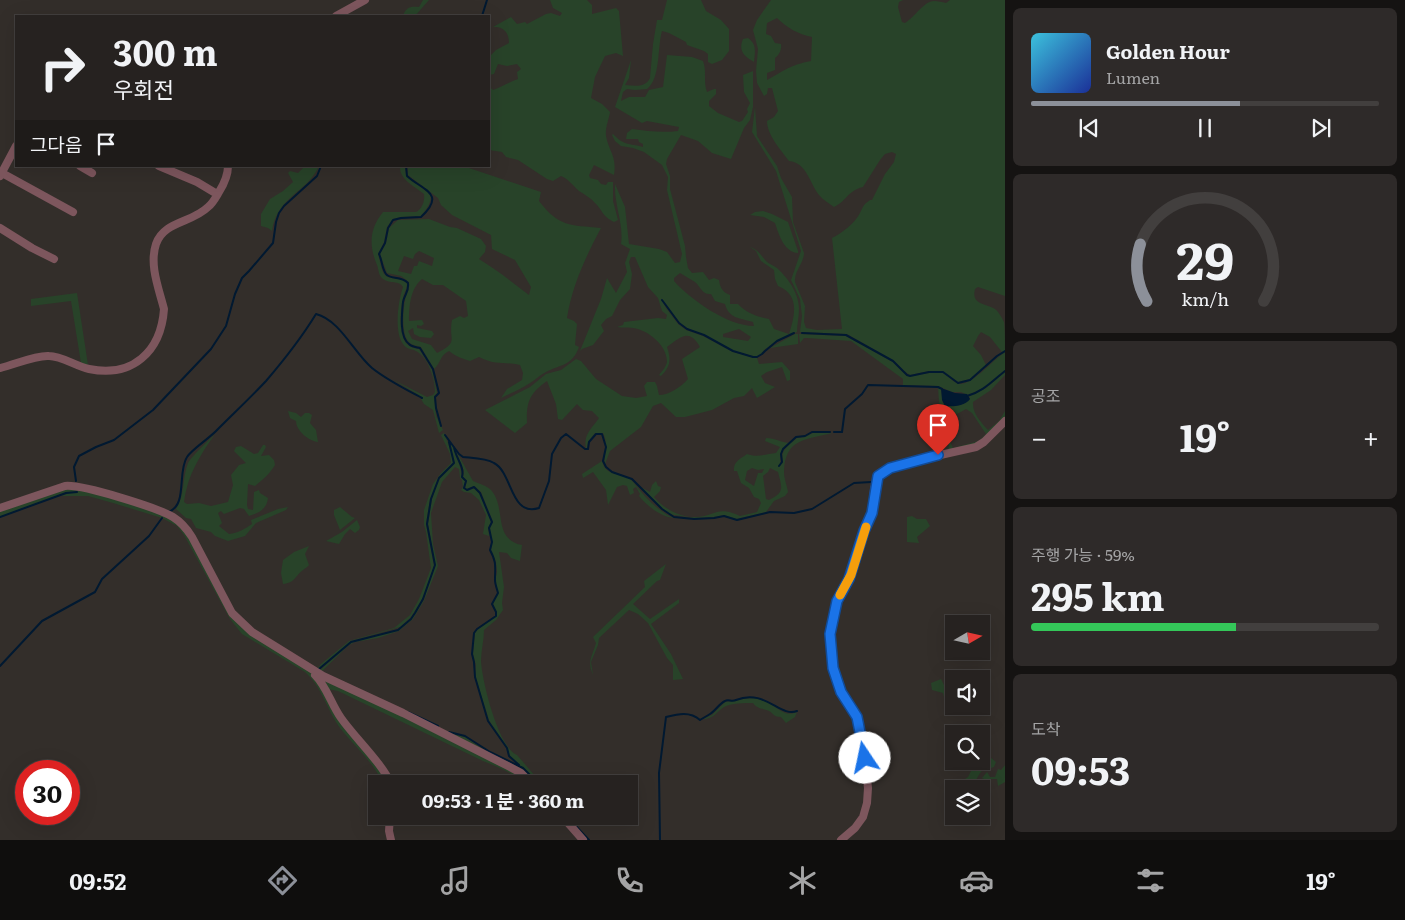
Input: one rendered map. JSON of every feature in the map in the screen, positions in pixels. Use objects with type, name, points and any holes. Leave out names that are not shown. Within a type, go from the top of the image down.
[{"type":"street","points":[[338,15],[365,0]]},
{"type":"street","points":[[15,148],[1,174],[73,212]]},
{"type":"street","points":[[82,167],[92,173]]},
{"type":"street","points":[[161,167],[197,182],[217,194]]},
{"type":"street","points":[[0,368],[48,356],[88,368],[117,370],[133,366],[143,358],[153,345],[161,326],[164,309],[154,264],[154,251],[158,238],[168,228],[208,208],[225,179],[228,167]]},
{"type":"street","points":[[0,228],[54,259]]},
{"type":"street","points":[[841,840],[855,828],[863,817],[867,803],[868,788],[863,745],[857,717],[838,686],[833,668],[830,634],[837,601],[849,579],[864,531],[872,513],[878,476],[890,468],[976,447],[984,442],[1005,421]]},
{"type":"street","points":[[0,508],[65,486],[74,485],[86,487],[172,517],[184,526],[192,537],[232,613],[252,632],[323,676],[403,713],[523,775]]},
{"type":"street","points":[[306,666],[322,683],[341,718],[385,775]]},
{"type":"street","points":[[389,825],[391,840]]},
{"type":"street","points":[[570,825],[583,840]]},
{"type":"green space","points":[[423,0],[429,0],[416,15],[404,15],[407,9],[419,7]]},
{"type":"green space","points":[[550,0],[587,0],[592,5],[592,14],[616,8],[619,11],[623,56],[616,53],[605,56],[595,77],[591,98],[602,104],[610,112],[606,136],[614,159],[614,175],[594,165],[589,175],[590,178],[598,180],[601,184],[606,185],[608,182],[613,182],[613,201],[618,220],[614,222],[592,200],[561,176],[553,181],[547,179],[518,160],[506,157],[502,152],[490,150],[490,87],[493,90],[518,79],[517,72],[521,69],[517,64],[507,66],[498,64],[494,74],[490,75],[490,56],[496,50],[509,43],[505,31],[493,27],[511,17],[517,24],[525,22],[527,24],[546,14],[551,13],[560,16],[562,13],[553,8]]},
{"type":"green space","points":[[667,0],[701,0],[706,11],[721,20],[729,29],[729,51],[722,60],[712,64],[708,62],[708,54],[704,51],[687,45],[686,42],[662,31],[655,78],[647,89],[627,89],[623,92],[621,101],[629,97],[645,97],[649,90],[663,87],[667,55],[692,57],[703,61],[707,92],[716,89],[716,94],[709,101],[709,106],[718,113],[739,122],[742,121],[748,112],[747,109],[750,103],[744,92],[743,75],[753,71],[753,107],[750,120],[744,128],[731,159],[712,153],[698,141],[681,135],[667,159],[670,189],[685,246],[688,268],[692,273],[703,272],[709,280],[714,278],[719,280],[722,289],[730,295],[730,304],[738,304],[752,314],[769,319],[774,329],[789,334],[794,313],[793,300],[785,290],[778,286],[774,270],[761,261],[756,251],[750,247],[753,248],[758,251],[767,262],[777,268],[792,286],[799,303],[797,332],[777,341],[756,357],[733,351],[704,335],[687,328],[680,323],[661,298],[678,324],[686,330],[703,336],[733,352],[757,358],[759,364],[782,362],[790,371],[790,380],[787,381],[782,367],[767,372],[761,376],[765,383],[775,387],[757,398],[752,388],[744,396],[734,398],[712,410],[685,417],[676,417],[661,403],[653,406],[641,427],[610,451],[605,464],[606,441],[603,433],[595,433],[588,442],[587,448],[585,443],[587,435],[599,418],[592,411],[583,410],[577,404],[562,420],[558,419],[556,404],[547,381],[533,394],[528,404],[527,423],[515,433],[485,410],[530,387],[546,374],[561,370],[576,359],[581,361],[596,379],[622,396],[636,398],[647,396],[644,386],[647,382],[655,382],[659,395],[667,394],[688,379],[682,359],[700,347],[692,338],[685,336],[667,347],[669,362],[667,369],[661,376],[659,375],[667,362],[664,350],[656,339],[639,329],[617,327],[623,325],[624,322],[658,318],[666,319],[667,315],[662,311],[658,298],[648,287],[635,257],[631,257],[629,262],[632,274],[630,289],[620,300],[612,316],[601,325],[604,331],[593,345],[580,351],[601,299],[607,278],[616,293],[627,272],[625,263],[630,249],[621,244],[622,237],[615,184],[625,207],[629,244],[667,252],[675,263],[680,262],[682,254],[667,190],[668,177],[662,165],[644,152],[621,146],[612,135],[627,144],[643,147],[643,144],[638,139],[626,139],[627,133],[632,129],[660,132],[678,131],[679,127],[647,121],[642,123],[615,107],[631,60],[629,78],[625,85],[643,85],[650,78],[657,20],[662,20]],"holes":[[[680,273],[695,282],[704,292],[711,294],[715,301],[725,304],[729,313],[739,319],[753,322],[754,326],[733,322],[700,304],[674,281],[674,278]],[[739,329],[751,337],[748,341],[723,337],[723,334]]]},
{"type":"green space","points":[[771,0],[903,0],[899,2],[898,7],[902,22],[905,23],[930,2],[1005,0],[1005,296],[978,287],[975,289],[974,294],[977,301],[995,309],[1004,322],[1005,351],[1002,352],[990,337],[981,332],[973,346],[981,355],[986,365],[970,379],[958,382],[943,372],[929,371],[910,375],[894,361],[847,334],[800,332],[802,316],[800,299],[791,280],[801,251],[776,171],[752,132],[755,107],[757,136],[777,166],[781,178],[792,197],[793,222],[804,253],[795,282],[805,306],[804,322],[806,328],[817,330],[842,329],[832,238],[852,224],[865,204],[872,200],[885,174],[894,162],[896,154],[892,152],[885,154],[863,187],[854,191],[838,205],[834,207],[821,197],[804,169],[800,165],[789,161],[769,132],[767,121],[774,117],[778,111],[772,88],[768,88],[767,94],[764,96],[757,83],[758,49],[753,30],[757,20]],"holes":[[[777,18],[793,30],[812,37],[811,61],[793,66],[767,80],[767,73],[775,70],[775,58],[780,52],[781,46],[781,44],[775,43],[771,36],[766,34],[767,23]]]},
{"type":"green space","points":[[748,38],[754,46],[754,62],[745,55],[741,47],[743,39]]},
{"type":"green space","points":[[304,167],[318,167],[307,183],[280,210],[272,231],[261,226],[261,214],[270,199],[293,182],[288,173],[290,171],[298,173]]},
{"type":"green space","points":[[400,167],[405,167],[406,176],[429,193],[431,199],[421,216],[393,219],[387,227],[384,242],[378,254],[381,267],[386,276],[407,283],[401,309],[401,330],[408,345],[419,349],[432,370],[437,393],[434,396],[436,416],[443,430],[439,433],[433,410],[424,404],[421,399],[422,397],[392,379],[427,397],[435,392],[428,364],[421,354],[406,347],[400,339],[398,316],[403,287],[381,277],[373,251],[373,231],[378,218],[383,212],[416,212],[420,209],[423,202],[424,194],[409,183],[400,171]]},
{"type":"green space","points":[[408,167],[466,167],[541,192],[539,201],[546,210],[559,220],[573,225],[601,228],[580,272],[569,306],[567,318],[577,324],[575,345],[579,347],[576,353],[566,364],[546,372],[527,385],[501,398],[507,389],[522,380],[523,373],[520,365],[495,362],[479,357],[470,361],[449,351],[434,369],[421,347],[412,345],[405,335],[403,323],[404,305],[409,282],[401,276],[387,273],[380,254],[386,243],[389,228],[398,220],[429,219],[457,228],[481,239],[486,246],[485,252],[479,259],[529,295],[531,287],[515,260],[492,249],[491,235],[452,215],[441,205],[438,198],[408,175]],"holes":[[[419,251],[434,258],[432,266],[419,261],[417,266],[414,266],[411,274],[398,271],[404,256],[413,259]],[[422,279],[433,285],[443,285],[466,301],[468,316],[464,318],[460,316],[452,320],[451,343],[437,353],[431,345],[412,339],[408,331],[413,328],[414,334],[420,337],[431,338],[434,334],[432,331],[417,328],[417,325],[421,326],[424,324],[422,320],[409,321],[410,304],[418,283]]]},
{"type":"green space","points":[[763,211],[788,222],[798,253],[789,250],[780,238],[775,223],[764,217],[750,215]]},
{"type":"green space","points":[[77,293],[88,365],[81,363],[71,301],[31,306],[31,299]]},
{"type":"green space","points":[[798,334],[798,344],[770,348]]},
{"type":"green space","points":[[799,334],[846,336],[893,362],[910,376],[941,373],[956,383],[966,383],[1005,352],[1005,370],[986,387],[968,395],[961,392],[952,392],[938,386],[903,385],[903,379],[851,341],[804,338],[800,343]]},
{"type":"green space","points":[[1005,372],[1005,375],[991,390],[973,402],[975,414],[988,430],[999,421],[1005,411],[1005,420],[979,444],[895,466],[896,460],[948,450],[949,446],[939,402],[938,387],[941,389],[943,403],[953,406],[964,403],[970,399],[969,396],[986,388]],"holes":[[[966,409],[972,413],[986,434],[979,441],[953,448],[949,439],[945,412],[957,414]]]},
{"type":"green space","points":[[288,411],[296,413],[301,417],[305,413],[312,415],[310,423],[316,430],[318,442],[307,438],[301,432],[296,421],[290,418]]},
{"type":"green space","points":[[444,433],[451,451],[453,463],[438,478],[430,499],[426,524],[434,566],[423,599],[410,618],[400,627],[351,641],[318,670],[337,681],[413,715],[443,731],[465,737],[489,753],[522,769],[528,775],[524,775],[509,765],[403,712],[323,676],[285,650],[317,669],[349,641],[394,628],[410,615],[419,599],[431,568],[424,525],[424,510],[433,484],[441,473],[451,463],[450,454],[441,435]]},
{"type":"green space","points":[[813,433],[832,433],[806,439],[793,447],[785,461],[784,477],[788,492],[785,496],[774,501],[766,512],[736,519],[724,515],[694,518],[668,514],[639,486],[650,492],[652,485],[656,481],[658,486],[661,487],[654,497],[667,508],[684,516],[695,517],[726,511],[740,516],[757,512],[761,503],[759,499],[754,497],[749,488],[741,483],[737,471],[734,471],[736,463],[747,454],[758,456],[776,453],[780,447],[765,441],[766,438],[769,438],[791,443],[781,452],[780,466],[783,462],[782,458],[786,448],[797,438]],"holes":[[[752,468],[764,469],[762,473],[758,473],[754,486],[745,480],[747,471]],[[770,468],[778,472],[781,489],[778,494],[769,500],[766,499],[763,476]]]},
{"type":"green space","points":[[215,434],[195,466],[188,483],[184,502],[187,504],[199,503],[211,506],[228,502],[233,485],[231,475],[239,465],[246,463],[234,451],[236,447],[241,446],[254,454],[258,453],[263,445],[265,445],[266,447],[261,456],[269,455],[274,460],[275,465],[255,486],[248,484],[247,505],[248,509],[253,510],[254,492],[259,490],[260,493],[268,498],[266,505],[259,512],[249,516],[244,509],[240,508],[224,514],[221,511],[218,513],[222,523],[219,526],[229,534],[235,533],[252,524],[251,520],[288,507],[286,510],[256,523],[245,536],[228,541],[215,536],[211,532],[196,528],[191,519],[186,518],[176,509],[181,498],[188,463]]},
{"type":"green space","points":[[450,442],[456,454],[461,477],[465,481],[464,488],[467,491],[474,488],[485,504],[491,522],[488,528],[489,536],[483,534],[486,515],[479,500],[471,493],[461,490],[463,487],[462,480],[460,478],[459,469],[455,467],[442,482],[431,513],[433,544],[438,566],[424,601],[413,619],[399,631],[349,645],[322,671],[320,670],[352,642],[398,630],[406,624],[424,600],[435,565],[428,524],[432,499],[439,478],[454,463]]},
{"type":"green space","points":[[455,449],[473,481],[489,488],[496,497],[503,530],[507,536],[513,542],[522,545],[520,561],[511,558],[507,553],[499,552],[504,587],[503,610],[496,620],[484,630],[481,661],[484,683],[492,712],[504,740],[534,775],[530,775],[510,756],[489,720],[475,676],[476,665],[473,654],[475,633],[496,616],[493,603],[498,593],[495,581],[497,572],[496,562],[491,550],[492,542],[489,529],[493,522],[481,492],[474,486],[465,488],[467,481],[463,477],[464,471]]},
{"type":"green space","points":[[602,461],[606,469],[630,479],[653,504],[674,518],[664,516],[646,504],[639,496],[640,494],[636,487],[633,489],[634,493],[630,495],[627,486],[617,487],[608,505],[606,490],[593,472],[583,478],[582,474]]},
{"type":"green space","points":[[72,487],[157,512],[183,526],[231,614],[306,667],[316,677],[383,775],[378,775],[369,761],[340,728],[311,678],[305,672],[242,634],[230,619],[184,535],[177,526],[162,518],[88,496],[61,496],[73,492],[66,493],[0,517],[0,511]]},
{"type":"green space","points":[[340,507],[355,518],[340,530],[334,510]]},
{"type":"green space","points":[[912,516],[917,519],[926,519],[930,526],[917,537],[919,543],[907,542],[907,517]]},
{"type":"green space","points":[[357,520],[360,527],[359,530],[355,533],[350,529],[339,544],[326,541],[342,532]]},
{"type":"green space","points":[[309,546],[305,554],[309,566],[292,581],[283,584],[281,573],[283,560],[294,552]]},
{"type":"green space","points":[[666,564],[660,580],[633,604],[650,619],[679,599],[679,603],[651,624],[671,654],[683,679],[673,680],[673,665],[667,658],[648,623],[638,614],[629,610],[599,638],[591,662],[593,675],[590,662],[596,643],[593,637],[645,587],[644,581]]},
{"type":"green space","points":[[322,678],[508,767],[518,775],[513,775],[483,761],[338,691],[328,689]]},
{"type":"green space","points":[[941,679],[945,687],[945,701],[943,693],[932,690],[931,683]]},
{"type":"green space","points":[[754,698],[767,702],[785,713],[797,712],[795,717],[786,723],[781,717],[775,716],[753,703],[738,704],[727,706],[712,717],[703,719],[712,715],[725,702]]},
{"type":"green space","points":[[990,757],[996,762],[994,767],[991,768]]},
{"type":"green space","points":[[1005,765],[1005,782],[998,786],[997,779],[982,778],[987,772],[990,777],[995,777],[998,769],[1001,770]]},
{"type":"green space","points":[[983,770],[976,780],[965,780],[971,771]]},
{"type":"water","points":[[941,388],[955,393],[967,394],[970,399],[962,405],[945,406],[942,400]]},
{"type":"waterway","points":[[482,15],[487,0]]},
{"type":"waterway","points":[[76,481],[74,467],[79,456],[114,440],[153,410],[211,349],[226,326],[235,294],[242,278],[273,243],[279,213],[284,206],[317,176],[321,167]]},
{"type":"waterway","points":[[406,167],[407,176],[429,193],[432,197],[432,202],[421,217],[393,220],[388,228],[385,243],[379,254],[386,274],[408,283],[403,302],[402,331],[406,341],[410,345],[420,348],[433,369],[439,393],[435,397],[441,426]]},
{"type":"waterway","points":[[662,300],[679,323],[687,329],[704,335],[733,351],[753,357],[757,357],[777,341],[794,333]]},
{"type":"waterway","points":[[168,512],[174,509],[178,503],[184,463],[187,457],[266,381],[316,314],[325,317],[340,330],[372,368],[422,398]]},
{"type":"waterway","points":[[802,333],[846,335],[893,361],[907,375],[943,372],[958,383],[970,380],[1005,351]]},
{"type":"waterway","points":[[967,396],[983,389],[1005,371]]},
{"type":"waterway","points":[[834,432],[842,432],[845,409],[862,394],[868,385],[938,387],[942,389]]},
{"type":"waterway","points":[[779,466],[782,462],[781,454],[783,449],[796,437],[805,436],[812,432],[830,432]]},
{"type":"waterway","points":[[445,435],[463,457],[487,460],[500,468],[517,500],[522,506],[530,509],[539,508],[549,481],[552,454],[561,438],[566,434],[585,449],[588,449],[589,442],[596,434],[602,434],[606,447],[603,461],[606,467],[612,472],[632,479],[662,509],[674,517],[694,519],[724,516],[737,520],[770,512],[794,513],[812,509],[854,483],[871,482]]},
{"type":"waterway","points":[[319,669],[351,642],[398,630],[415,613],[423,599],[435,565],[427,524],[431,499],[439,478],[454,463],[449,442]]},
{"type":"waterway","points":[[454,447],[463,473],[462,477],[466,481],[464,488],[467,490],[474,487],[480,493],[492,522],[489,528],[492,542],[490,550],[495,562],[495,582],[498,593],[492,604],[496,616],[474,633],[472,654],[475,677],[488,721],[507,748],[509,756],[519,765]]},
{"type":"waterway","points":[[0,517],[66,493],[77,492]]},
{"type":"waterway","points":[[0,666],[42,621],[95,592],[102,579],[149,536],[162,518]]},
{"type":"waterway","points":[[660,840],[659,773],[666,717],[688,714],[700,720],[712,713],[725,701],[735,701],[746,697],[764,700],[784,711],[797,711]]},
{"type":"waterway","points":[[408,712],[438,726]]},
{"type":"waterway","points":[[449,732],[465,736],[490,752],[523,768],[530,775]]},
{"type":"waterway","points":[[575,825],[589,840]]},
{"type":"slow traffic","points":[[840,595],[851,575],[866,527]]},
{"type":"route","points":[[865,758],[857,717],[844,699],[833,668],[830,634],[837,601],[849,579],[864,531],[872,513],[874,489],[878,476],[890,468],[938,455]]}]
